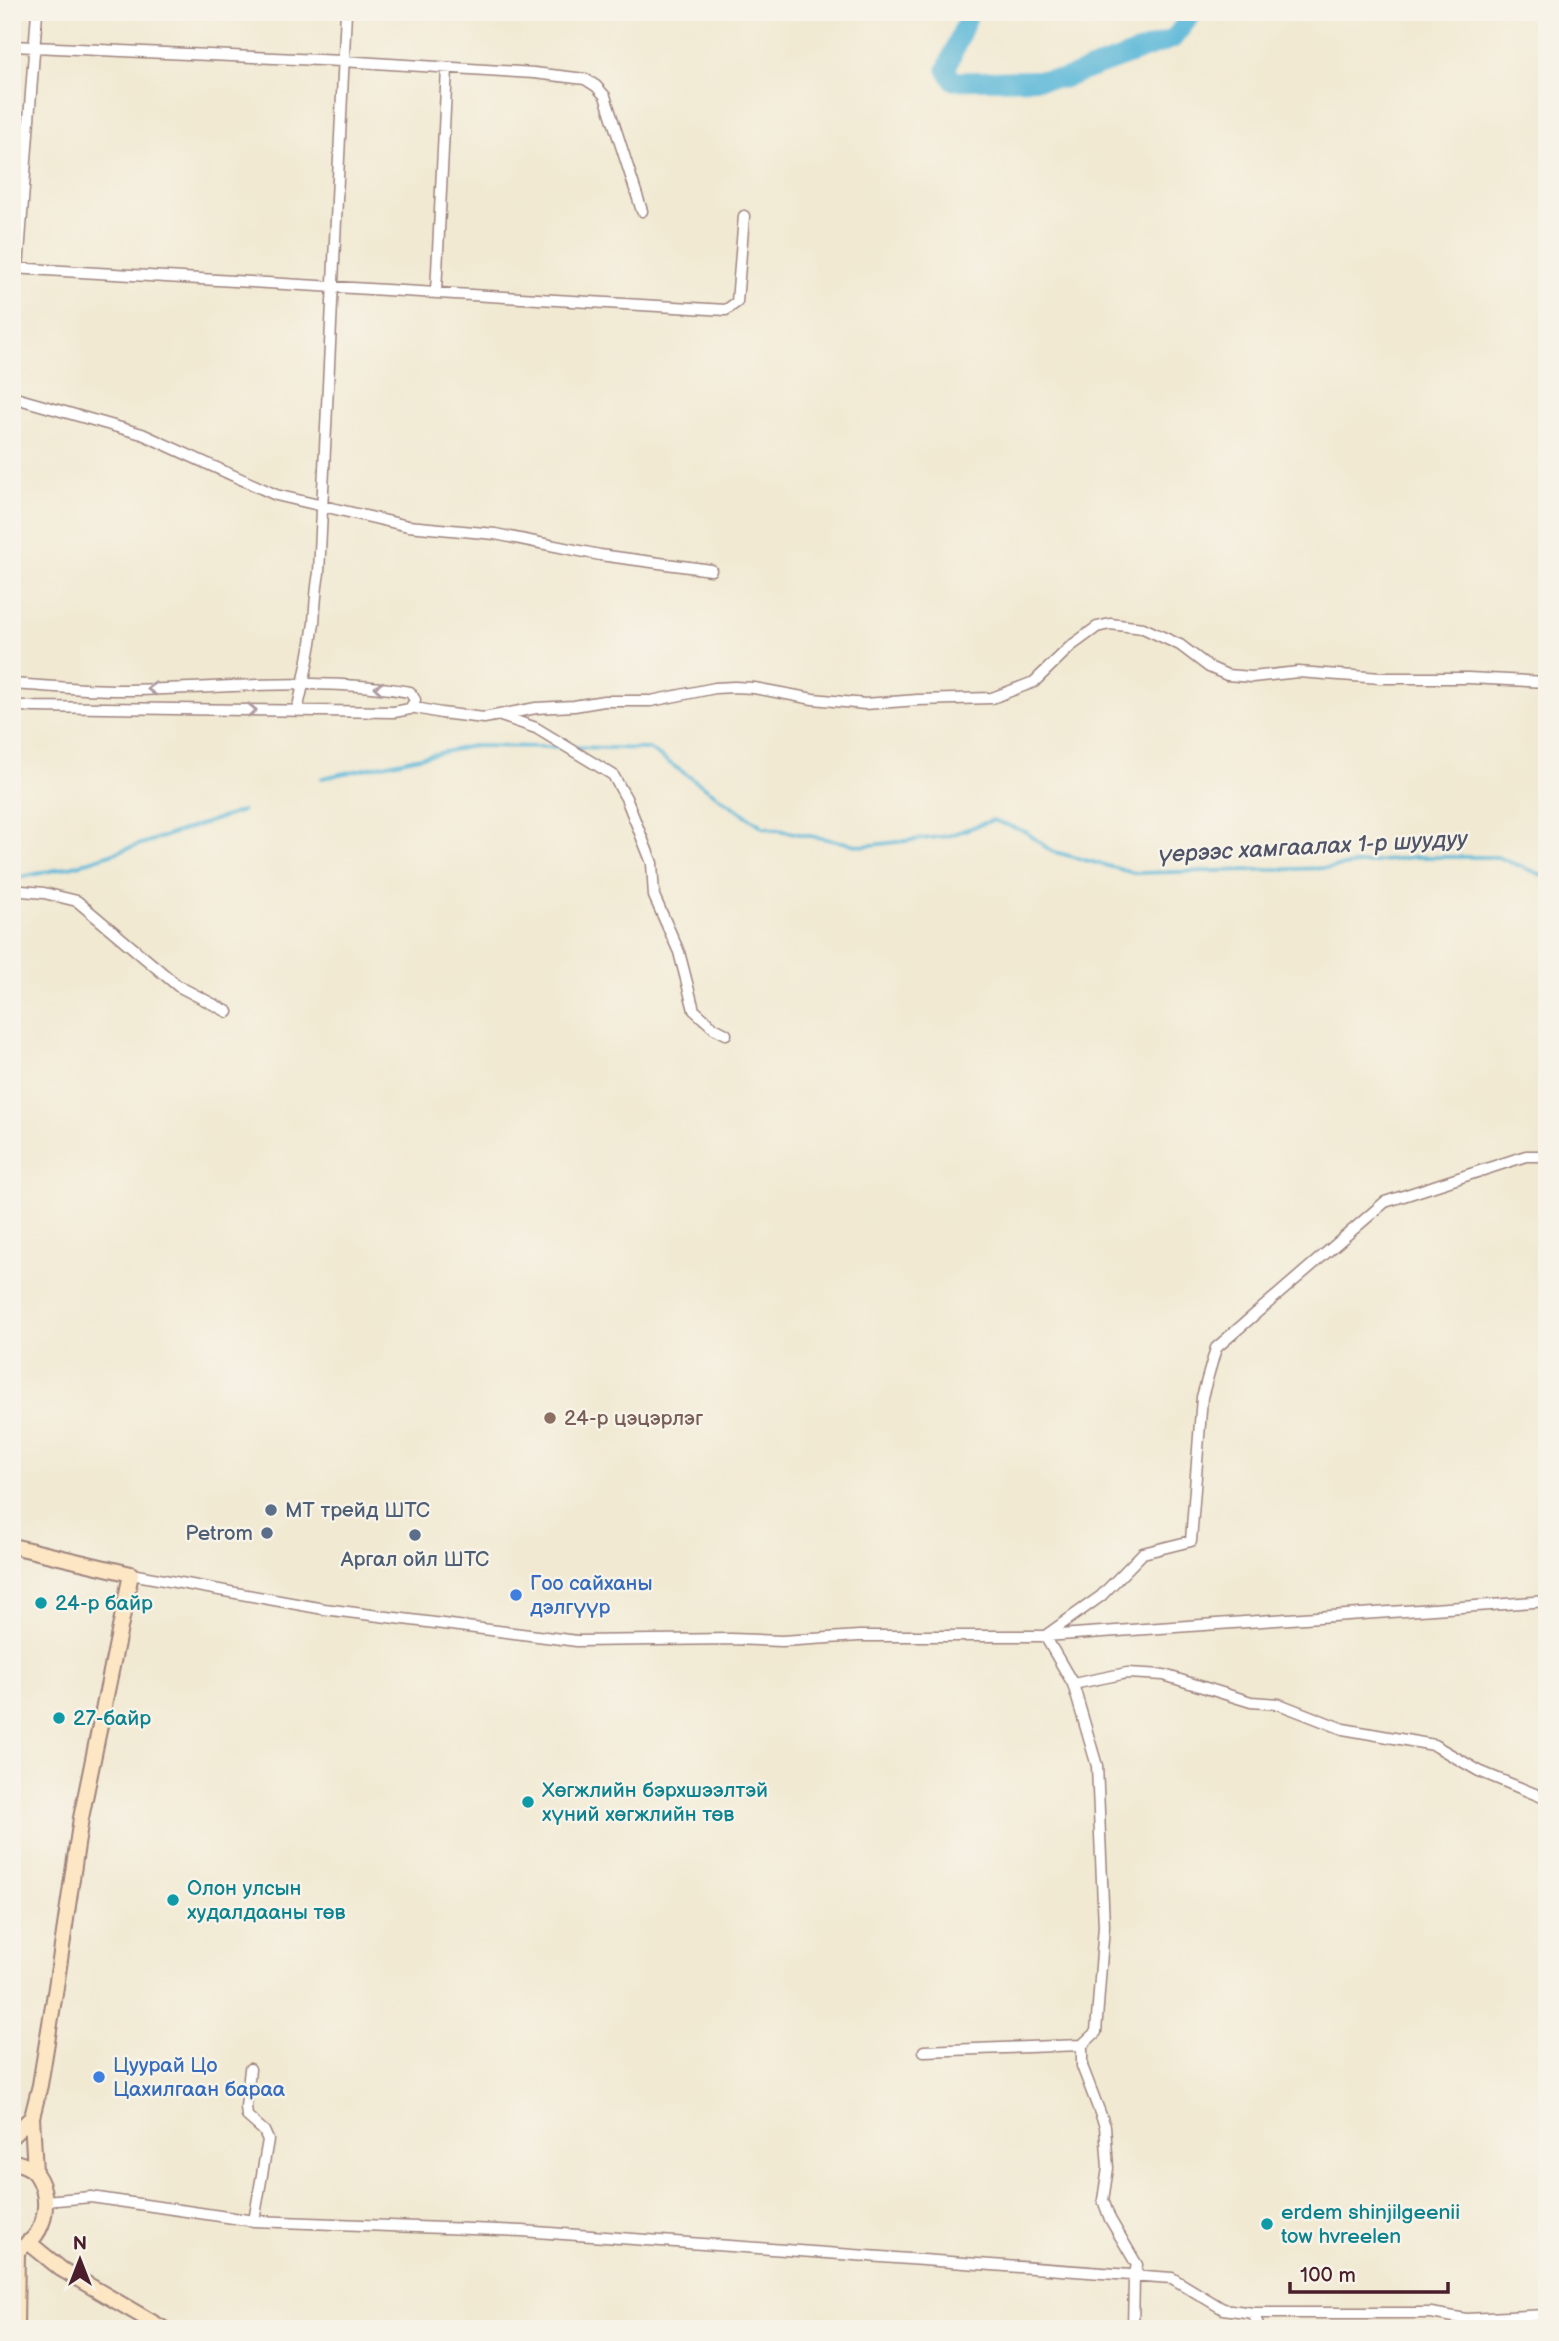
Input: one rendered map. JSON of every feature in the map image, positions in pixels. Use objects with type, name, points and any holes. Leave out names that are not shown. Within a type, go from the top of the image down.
[{"type":"street","points":[[37,12],[15,268],[726,310],[737,302],[744,216]]},
{"type":"street","points":[[297,711],[314,621],[346,12]]},
{"type":"street","points":[[12,46],[342,61],[534,73],[585,79],[605,96],[642,211]]},
{"type":"street","points":[[436,292],[447,68]]},
{"type":"street","points":[[12,397],[142,434],[276,495],[408,526],[495,534],[600,555],[711,570]]},
{"type":"street","points":[[12,705],[394,712],[411,707],[484,718],[536,708],[604,701],[651,701],[715,688],[734,687],[865,704],[992,698],[1034,682],[1071,646],[1097,627],[1110,624],[1143,628],[1180,645],[1209,667],[1227,676],[1252,677],[1298,672],[1381,678],[1547,682]]},
{"type":"street","points":[[12,684],[118,690],[304,683],[410,692],[415,700],[411,707]]},
{"type":"street","points":[[497,715],[536,728],[613,775],[626,798],[652,863],[654,896],[679,952],[694,1010],[726,1034]]},
{"type":"street","points":[[12,890],[44,893],[77,901],[178,986],[228,1013]]},
{"type":"street","points":[[1045,1636],[1101,1596],[1143,1553],[1191,1541],[1202,1397],[1216,1348],[1385,1202],[1526,1156],[1547,1156]]},
{"type":"street","points":[[12,1546],[131,1574],[324,1609],[577,1641],[782,1641],[859,1636],[1045,1636],[1547,1601]]},
{"type":"street","points":[[19,2247],[36,2235],[46,2213],[43,2189],[35,2172],[32,2117],[40,2085],[81,1818],[131,1574]]},
{"type":"street","points":[[924,2051],[1082,2045],[1096,2032],[1104,1926],[1097,1766],[1073,1684],[1045,1636]]},
{"type":"street","points":[[1073,1684],[1128,1673],[1164,1675],[1251,1702],[1279,1704],[1343,1729],[1434,1745],[1479,1771],[1547,1798]]},
{"type":"street","points":[[1082,2045],[1082,2066],[1105,2126],[1108,2168],[1103,2200],[1110,2219],[1137,2265],[1134,2277],[1133,2329]]},
{"type":"street","points":[[250,2069],[247,2116],[264,2131],[268,2140],[254,2221]]},
{"type":"street","points":[[12,2136],[32,2117]]},
{"type":"street","points":[[12,2161],[35,2172]]},
{"type":"street","points":[[45,2201],[91,2197],[254,2221],[522,2231],[1171,2278],[1223,2309],[1253,2313],[1431,2313],[1466,2324],[1547,2315]]},
{"type":"street","points":[[16,2329],[19,2247]]},
{"type":"street","points":[[19,2247],[164,2329]]},
{"type":"street","points":[[1253,2313],[1260,2329]]},
{"type":"waterway","points":[[970,12],[946,70],[954,81],[1063,79],[1173,39],[1194,12]]},
{"type":"waterway","name":"үерээс хамгаалах 1-р шуудуу","points":[[322,778],[472,746],[561,747]]},
{"type":"waterway","name":"үерээс хамгаалах 1-р шуудуу","points":[[572,747],[649,749],[763,827],[863,846],[948,836],[993,820],[1026,832],[1051,851],[1134,873],[1329,868],[1413,857],[1497,857],[1547,877]]},
{"type":"waterway","name":"үерээс хамгаалах 1-р шуудуу","points":[[12,879],[74,866],[242,811]]},
{"type":"place","name":"24-р цэцэрлэг","points":[[550,1418]]},
{"type":"place","name":"МТ трейд ШТС","points":[[271,1510]]},
{"type":"place","name":"Petrom","points":[[267,1533]]},
{"type":"place","name":"Аргал ойл ШТС","points":[[415,1535]]},
{"type":"place","name":"Гоо сайханы дэлгүүр","points":[[516,1595]]},
{"type":"place","name":"24-р байр","points":[[41,1603]]},
{"type":"place","name":"27-байр","points":[[59,1718]]},
{"type":"place","name":"Хөгжлийн бэрхшээлтэй хүний хөгжлийн төв","points":[[528,1802]]},
{"type":"place","name":"Олон улсын худалдааны төв","points":[[173,1900]]},
{"type":"place","name":"Цуурай Цо Цахилгаан бараа","points":[[99,2077]]},
{"type":"place","name":"erdem shinjilgeenii tow hvreelen","points":[[1267,2224]]}]
